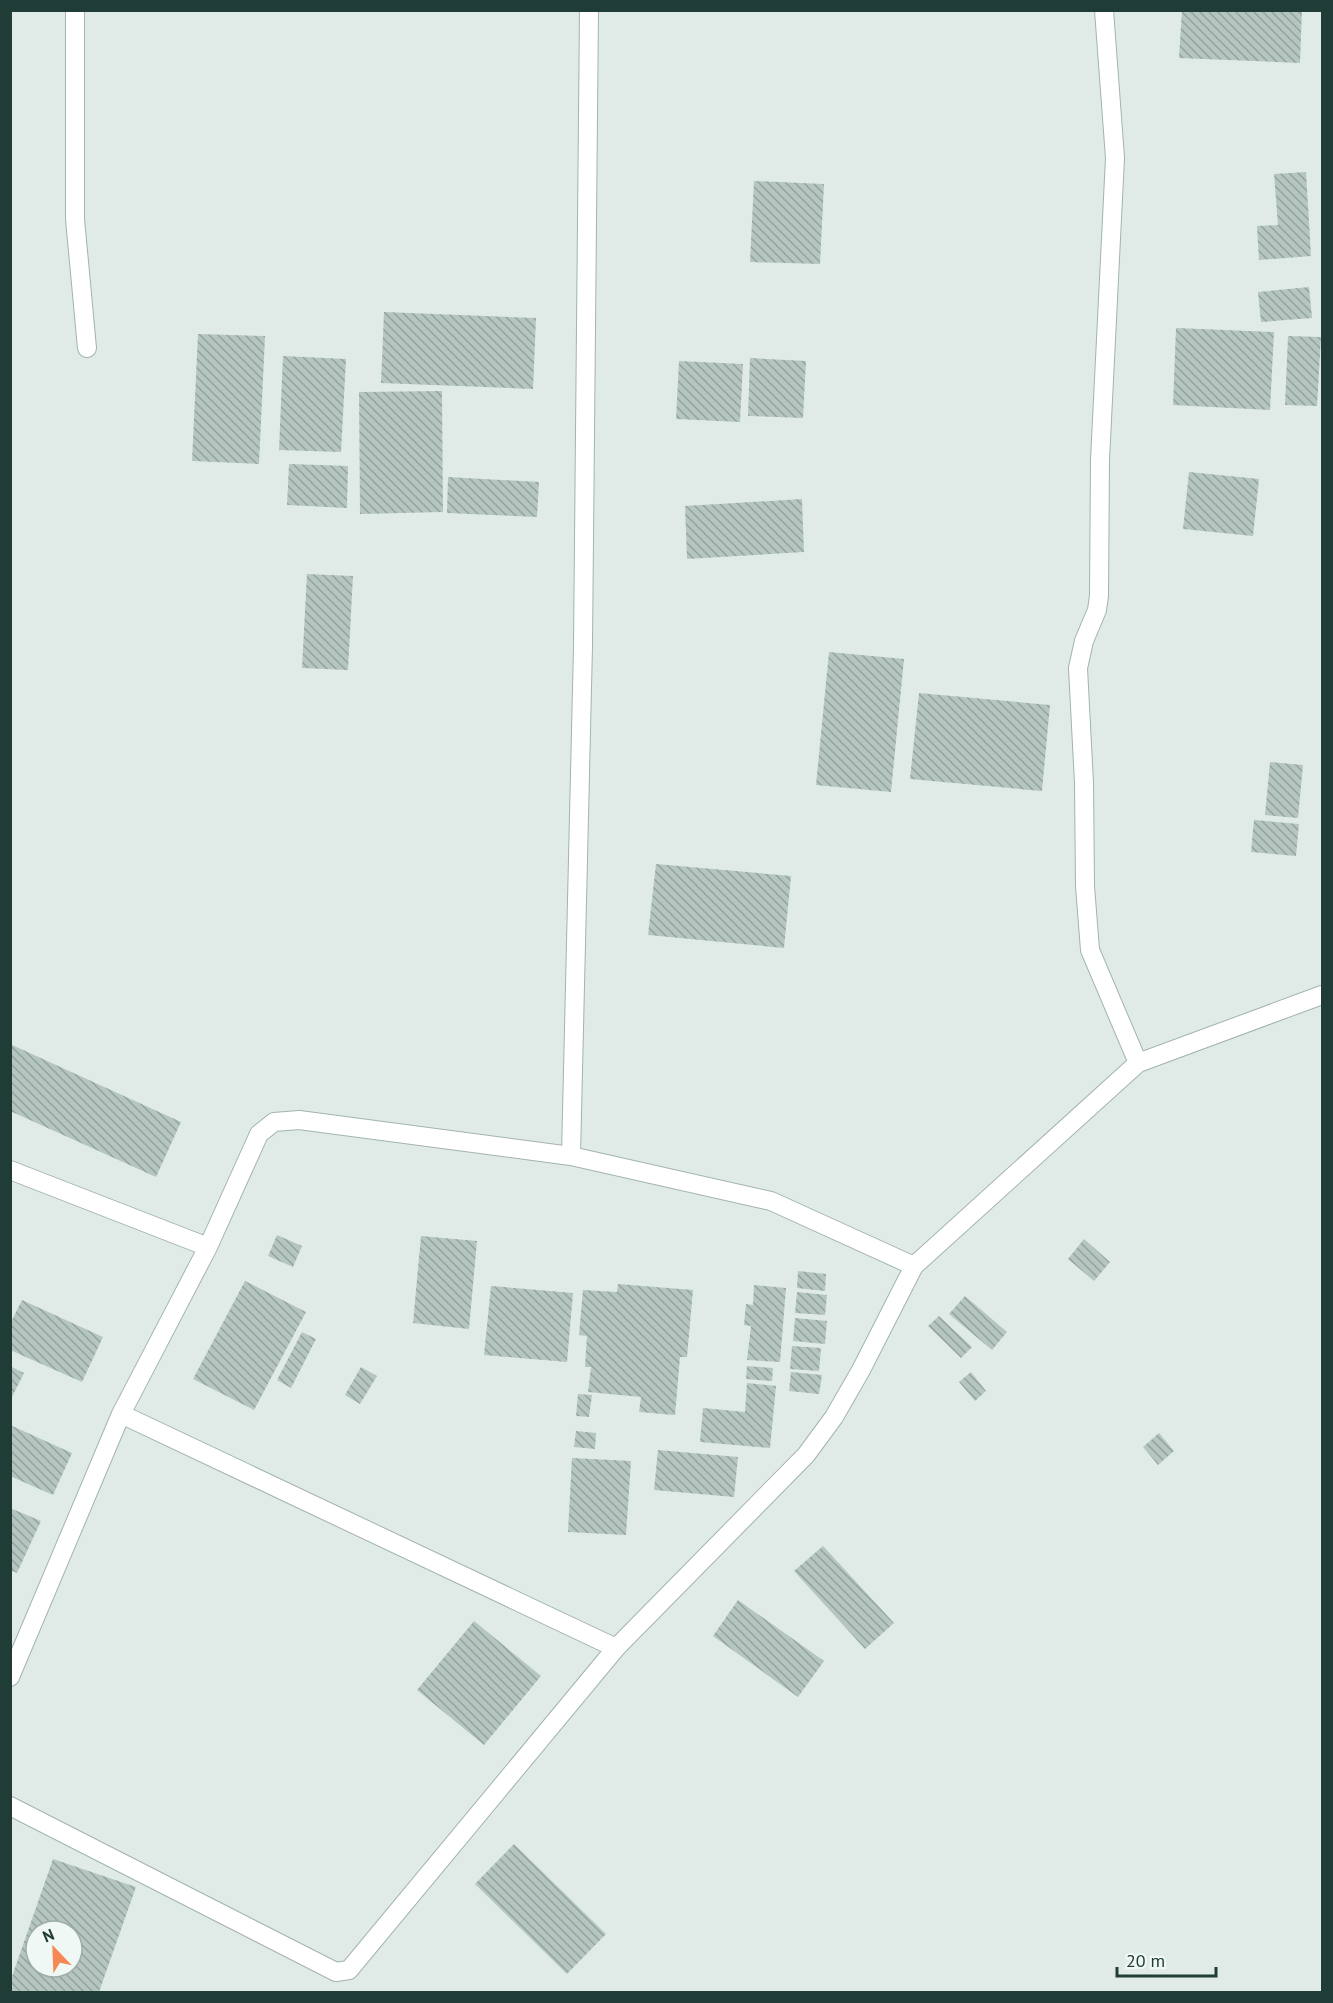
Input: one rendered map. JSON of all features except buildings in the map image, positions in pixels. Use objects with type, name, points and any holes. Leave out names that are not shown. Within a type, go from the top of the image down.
[{"type":"street","points":[[75,10],[75,219],[87,348]]},
{"type":"street","points":[[571,1156],[583,646],[589,10]]},
{"type":"street","points":[[1104,10],[1115,158],[1100,460],[1099,596],[1097,610],[1084,641],[1078,668],[1084,783],[1085,886],[1090,950],[1138,1063]]},
{"type":"street","points":[[10,1806],[336,1972],[349,1970],[616,1648],[806,1455],[834,1417],[856,1380],[914,1266],[1138,1063],[1323,995]]},
{"type":"street","points":[[10,1677],[120,1414],[208,1247],[259,1134],[274,1122],[299,1120],[571,1156],[771,1201],[914,1266]]},
{"type":"street","points":[[10,1170],[208,1247]]},
{"type":"street","points":[[120,1414],[616,1648]]}]
